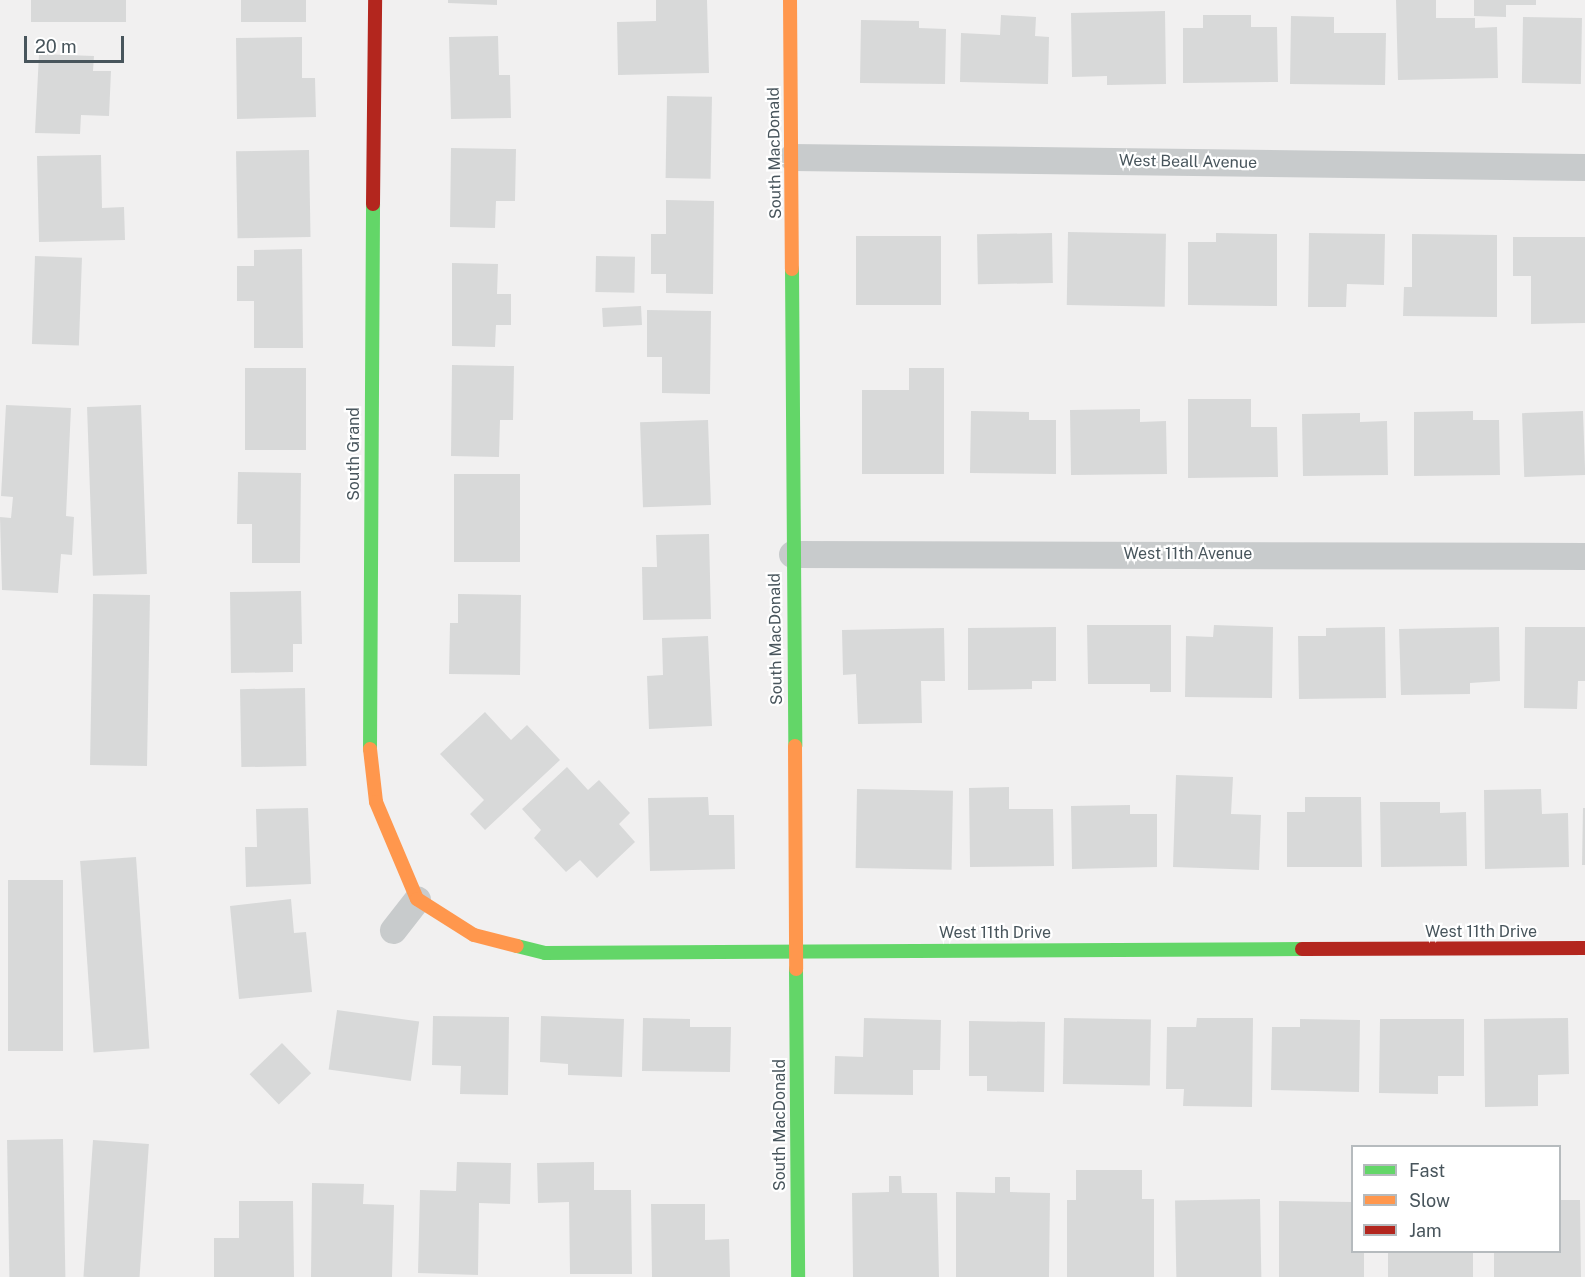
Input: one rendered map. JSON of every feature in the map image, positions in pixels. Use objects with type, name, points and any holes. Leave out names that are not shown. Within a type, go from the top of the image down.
[{"type":"street","name":"South Grand","points":[[375,0],[369,742],[376,802],[417,899]]},
{"type":"street","name":"South MacDonald","points":[[790,0],[798,1277]]},
{"type":"street","name":"West Beall Avenue","points":[[792,157],[1585,167]]},
{"type":"street","name":"West 11th Avenue","points":[[792,554],[1585,556]]},
{"type":"street","points":[[393,930],[417,899]]},
{"type":"street","name":"West 11th Drive","points":[[417,899],[474,935],[545,953],[1585,948]]},
{"type":"building","points":[[31,0],[126,0],[126,22],[31,22]]},
{"type":"building","points":[[241,0],[306,0],[306,22],[241,22]]},
{"type":"building","points":[[448,0],[497,0],[497,5],[448,3]]},
{"type":"building","points":[[656,0],[707,0],[709,73],[618,75],[617,22],[656,21]]},
{"type":"building","points":[[1396,0],[1436,0],[1436,18],[1475,18],[1475,28],[1497,27],[1498,78],[1398,80]]},
{"type":"building","points":[[1474,0],[1536,0],[1536,5],[1506,5],[1506,17],[1474,16]]},
{"type":"building","points":[[1165,11],[1166,84],[1107,85],[1107,76],[1072,77],[1071,13]]},
{"type":"building","points":[[1001,15],[1036,17],[1035,36],[1049,37],[1048,84],[960,82],[961,33],[1000,35]]},
{"type":"building","points":[[1203,15],[1251,15],[1251,27],[1277,27],[1278,82],[1183,83],[1183,28],[1203,28]]},
{"type":"building","points":[[1291,16],[1334,17],[1334,33],[1386,33],[1385,85],[1290,84]]},
{"type":"building","points":[[1523,17],[1582,18],[1581,84],[1522,83]]},
{"type":"building","points":[[861,20],[919,21],[919,28],[946,29],[945,84],[860,83]]},
{"type":"building","points":[[498,36],[499,75],[510,75],[511,118],[451,119],[449,37]]},
{"type":"building","points":[[302,37],[302,78],[315,78],[316,117],[237,119],[236,38]]},
{"type":"building","points":[[39,54],[94,56],[93,71],[111,71],[109,116],[81,115],[80,134],[35,133]]},
{"type":"building","points":[[667,96],[712,97],[711,179],[666,178]]},
{"type":"building","points":[[451,148],[516,149],[515,201],[496,201],[495,228],[450,227]]},
{"type":"building","points":[[309,150],[311,237],[238,238],[236,151]]},
{"type":"building","points":[[101,155],[102,208],[124,207],[125,240],[39,242],[37,156]]},
{"type":"building","points":[[666,200],[714,201],[713,294],[666,293],[666,274],[651,274],[651,234],[666,234]]},
{"type":"building","points":[[1068,232],[1166,234],[1165,307],[1067,305]]},
{"type":"building","points":[[1052,233],[1053,283],[978,284],[977,234]]},
{"type":"building","points":[[1216,233],[1277,234],[1277,306],[1188,305],[1188,242],[1216,242]]},
{"type":"building","points":[[1309,233],[1385,234],[1384,285],[1347,284],[1346,307],[1308,307]]},
{"type":"building","points":[[1412,234],[1497,235],[1497,317],[1403,316],[1404,287],[1412,287]]},
{"type":"building","points":[[856,236],[941,236],[941,305],[856,305]]},
{"type":"building","points":[[1513,237],[1585,237],[1585,323],[1531,324],[1531,276],[1513,276]]},
{"type":"building","points":[[302,249],[303,348],[254,348],[254,301],[237,301],[237,266],[254,266],[254,250]]},
{"type":"building","points":[[35,256],[82,258],[79,346],[32,344]]},
{"type":"building","points":[[596,256],[635,257],[634,293],[595,292]]},
{"type":"building","points":[[452,263],[498,264],[497,294],[511,294],[511,325],[496,325],[495,347],[452,346]]},
{"type":"building","points":[[641,306],[642,325],[603,327],[602,308]]},
{"type":"building","points":[[647,310],[711,311],[710,394],[662,393],[662,357],[647,357]]},
{"type":"building","points":[[452,365],[514,366],[513,420],[500,420],[499,457],[451,456]]},
{"type":"building","points":[[245,368],[306,368],[306,450],[245,450]]},
{"type":"building","points":[[909,368],[944,368],[944,474],[862,474],[862,390],[909,390]]},
{"type":"building","points":[[1188,399],[1251,399],[1251,427],[1277,427],[1278,477],[1188,478]]},
{"type":"building","points":[[6,405],[71,408],[66,516],[74,517],[72,555],[61,554],[58,593],[2,590],[0,517],[11,518],[13,497],[1,496]]},
{"type":"building","points":[[141,405],[147,574],[93,576],[87,407]]},
{"type":"building","points":[[1140,409],[1140,422],[1166,421],[1167,474],[1071,475],[1070,410]]},
{"type":"building","points":[[971,411],[1029,412],[1029,420],[1056,420],[1056,474],[970,473]]},
{"type":"building","points":[[1473,411],[1473,420],[1499,420],[1500,475],[1414,476],[1414,412]]},
{"type":"building","points":[[1583,411],[1585,475],[1524,477],[1522,413]]},
{"type":"building","points":[[1360,413],[1360,422],[1387,421],[1388,475],[1303,476],[1302,414]]},
{"type":"building","points":[[708,420],[711,505],[643,507],[640,422]]},
{"type":"building","points":[[238,472],[301,473],[300,563],[252,563],[252,524],[237,524]]},
{"type":"building","points":[[454,474],[520,474],[520,562],[454,562]]},
{"type":"building","points":[[709,534],[711,619],[643,620],[642,567],[657,567],[656,535]]},
{"type":"building","points":[[301,591],[302,644],[293,644],[293,672],[231,673],[230,592]]},
{"type":"building","points":[[93,594],[150,595],[147,766],[90,765]]},
{"type":"building","points":[[458,594],[521,595],[520,675],[449,674],[450,623],[458,623]]},
{"type":"building","points":[[1087,625],[1171,625],[1171,692],[1150,692],[1150,684],[1088,684]]},
{"type":"building","points":[[1214,625],[1273,627],[1272,698],[1185,697],[1186,636],[1213,637]]},
{"type":"building","points":[[1056,627],[1056,681],[1032,681],[1032,689],[968,690],[968,628]]},
{"type":"building","points":[[1385,627],[1386,698],[1299,699],[1298,636],[1326,636],[1326,628]]},
{"type":"building","points":[[1499,627],[1500,681],[1470,683],[1470,694],[1401,695],[1399,629]]},
{"type":"building","points":[[1525,627],[1585,627],[1585,681],[1578,681],[1577,709],[1524,708]]},
{"type":"building","points":[[944,628],[945,681],[921,681],[922,723],[858,724],[856,674],[843,675],[842,630]]},
{"type":"building","points":[[708,636],[712,726],[649,729],[647,676],[663,675],[662,638]]},
{"type":"building","points":[[305,688],[306,766],[241,767],[240,689]]},
{"type":"building","points":[[485,712],[511,740],[527,725],[560,760],[485,830],[470,814],[484,800],[440,754]]},
{"type":"building","points":[[567,767],[588,790],[599,780],[630,813],[619,824],[635,842],[597,878],[580,860],[566,872],[534,838],[541,830],[522,809]]},
{"type":"building","points":[[1176,775],[1233,777],[1231,814],[1261,815],[1259,870],[1173,867]]},
{"type":"building","points":[[1009,787],[1009,809],[1053,809],[1054,866],[970,867],[969,788]]},
{"type":"building","points":[[857,789],[953,791],[952,870],[856,868]]},
{"type":"building","points":[[1541,789],[1542,814],[1568,813],[1569,867],[1485,869],[1484,790]]},
{"type":"building","points":[[708,797],[709,815],[734,815],[735,869],[650,871],[648,798]]},
{"type":"building","points":[[1305,797],[1361,797],[1362,867],[1287,867],[1287,812],[1305,812]]},
{"type":"building","points":[[1380,802],[1440,802],[1440,813],[1466,812],[1467,866],[1381,867]]},
{"type":"building","points":[[1130,805],[1130,814],[1157,814],[1157,867],[1072,869],[1071,806]]},
{"type":"building","points":[[308,808],[311,884],[246,887],[245,847],[257,847],[256,809]]},
{"type":"building","points":[[1583,808],[1585,808],[1585,865],[1582,865]]},
{"type":"building","points":[[136,857],[149,1049],[94,1052],[80,861]]},
{"type":"building","points":[[8,880],[63,880],[63,1051],[8,1051]]},
{"type":"building","points":[[291,899],[294,933],[306,932],[312,992],[239,999],[230,906]]},
{"type":"building","points":[[337,1010],[419,1022],[411,1081],[329,1069]]},
{"type":"building","points":[[433,1016],[509,1017],[508,1095],[460,1094],[461,1066],[432,1065]]},
{"type":"building","points":[[541,1016],[624,1019],[622,1077],[568,1075],[568,1064],[540,1062]]},
{"type":"building","points":[[643,1018],[690,1019],[690,1027],[731,1027],[730,1072],[642,1071]]},
{"type":"building","points":[[864,1018],[941,1020],[940,1070],[913,1070],[913,1095],[834,1094],[835,1056],[863,1057]]},
{"type":"building","points":[[1064,1018],[1151,1020],[1150,1086],[1063,1084]]},
{"type":"building","points":[[1197,1018],[1253,1018],[1252,1107],[1183,1106],[1184,1089],[1166,1089],[1167,1027],[1196,1027]]},
{"type":"building","points":[[1568,1018],[1569,1074],[1538,1075],[1538,1106],[1485,1107],[1484,1019]]},
{"type":"building","points":[[1300,1019],[1360,1020],[1359,1092],[1271,1090],[1272,1027],[1300,1027]]},
{"type":"building","points":[[1380,1019],[1464,1019],[1464,1076],[1438,1076],[1438,1094],[1379,1093]]},
{"type":"building","points":[[969,1021],[1045,1022],[1044,1092],[987,1091],[987,1076],[969,1076]]},
{"type":"building","points":[[282,1043],[311,1073],[279,1104],[250,1074]]},
{"type":"building","points":[[63,1139],[65,1277],[9,1277],[7,1140]]},
{"type":"building","points":[[93,1140],[149,1144],[140,1277],[83,1277]]},
{"type":"building","points":[[457,1162],[511,1163],[510,1204],[479,1203],[478,1275],[418,1273],[420,1190],[456,1191]]},
{"type":"building","points":[[594,1162],[594,1190],[631,1190],[632,1274],[570,1274],[569,1202],[538,1203],[537,1163]]},
{"type":"building","points":[[1076,1170],[1142,1170],[1142,1199],[1154,1199],[1154,1277],[1067,1277],[1067,1200],[1076,1200]]},
{"type":"building","points":[[889,1176],[901,1176],[902,1193],[937,1193],[939,1277],[853,1277],[852,1193],[889,1192]]},
{"type":"building","points":[[995,1177],[1010,1177],[1010,1192],[1050,1193],[1049,1277],[956,1277],[956,1192],[995,1193]]},
{"type":"building","points":[[312,1183],[364,1184],[363,1204],[394,1205],[392,1277],[311,1277]]},
{"type":"building","points":[[1260,1199],[1261,1277],[1176,1277],[1175,1200]]},
{"type":"building","points":[[1561,1200],[1580,1200],[1581,1277],[1494,1277],[1494,1253],[1561,1253]]},
{"type":"building","points":[[239,1201],[293,1201],[294,1277],[214,1277],[214,1238],[239,1238]]},
{"type":"building","points":[[1279,1201],[1351,1202],[1351,1253],[1364,1253],[1364,1277],[1279,1277]]},
{"type":"building","points":[[651,1204],[705,1204],[705,1240],[729,1239],[730,1277],[652,1277]]},
{"type":"building","points":[[1388,1253],[1473,1253],[1473,1277],[1388,1277]]},
{"type":"traffic: fast","points":[[370,749],[373,204]]},
{"type":"traffic: fast","points":[[792,269],[795,746]]},
{"type":"traffic: fast","points":[[517,946],[545,953],[1302,949]]},
{"type":"traffic: fast","points":[[796,969],[798,1277]]},
{"type":"traffic: slow","points":[[790,0],[792,269]]},
{"type":"traffic: slow","points":[[795,746],[796,969]]},
{"type":"traffic: slow","points":[[370,749],[376,802],[417,899],[474,935],[517,946]]},
{"type":"traffic: jam","points":[[373,204],[375,0]]},
{"type":"traffic: jam","points":[[1302,949],[1585,948]]}]
